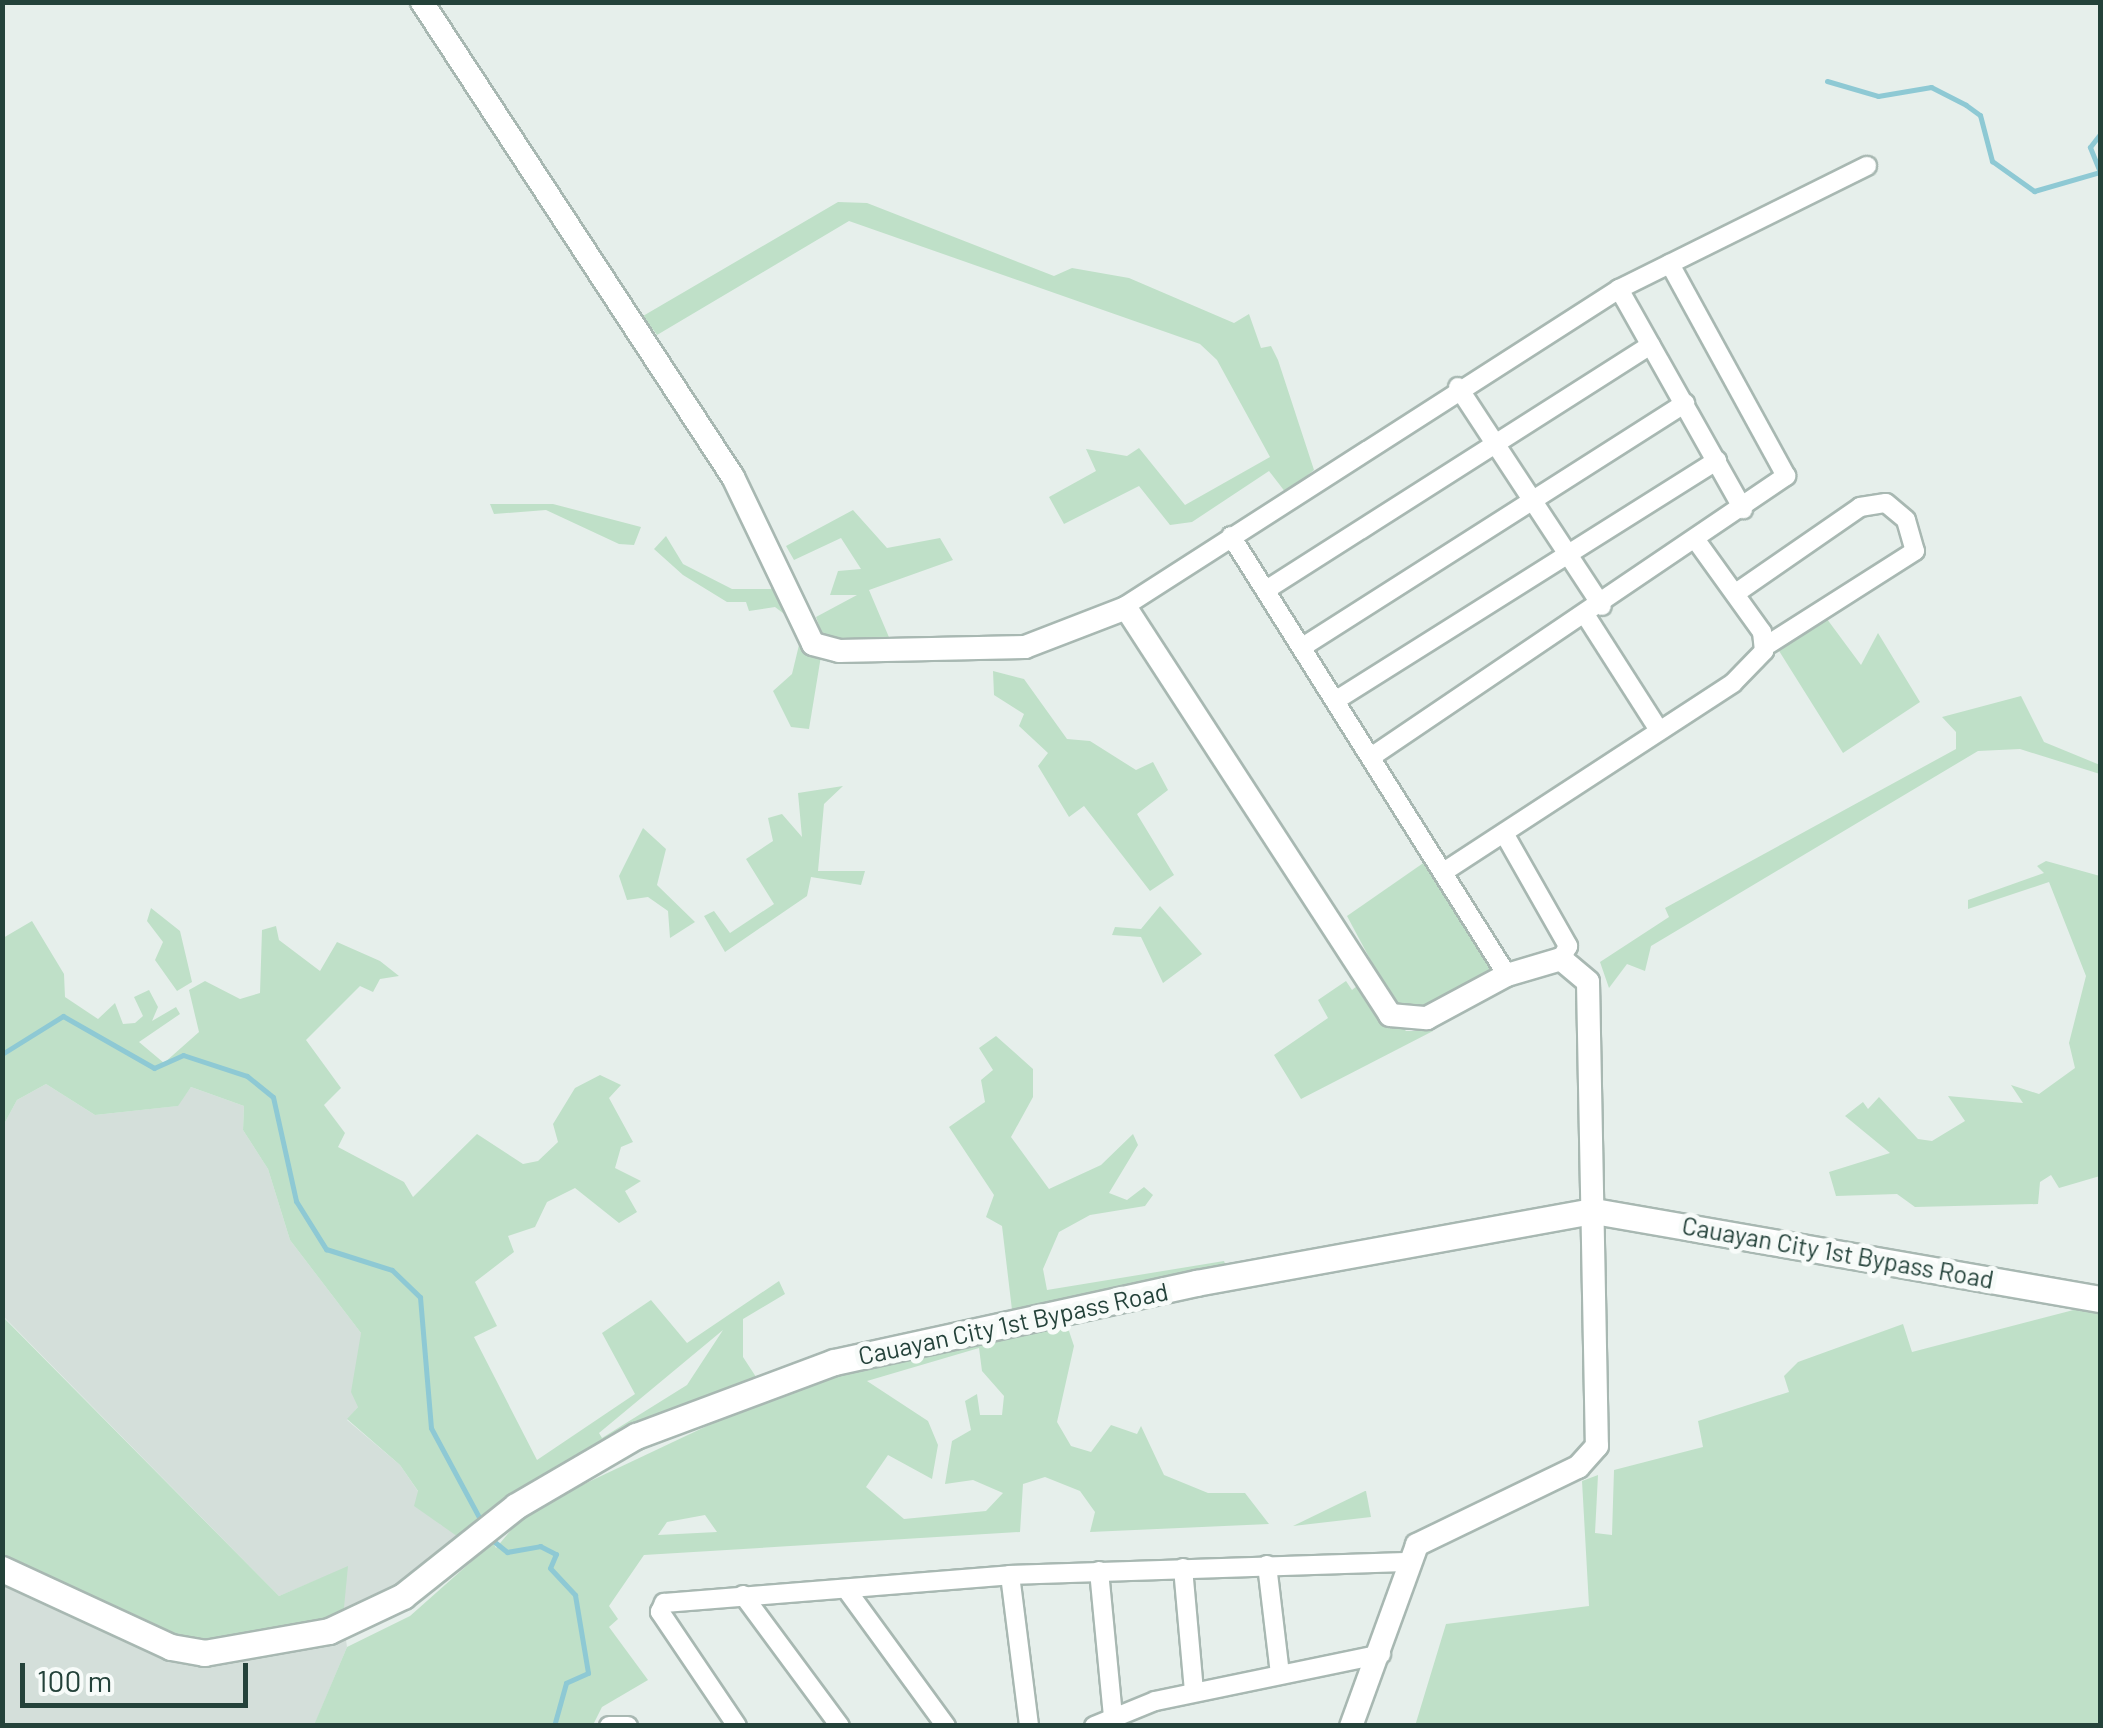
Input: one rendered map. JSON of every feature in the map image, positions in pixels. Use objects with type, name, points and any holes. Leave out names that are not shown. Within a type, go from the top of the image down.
[{"type":"main road","name":"Cauayan City 1st Bypass Road","points":[[2,1569],[138,1636],[204,1653],[357,1619],[402,1596],[501,1518],[636,1436],[834,1362],[1196,1282],[1594,1211],[2100,1299]]},
{"type":"street","points":[[422,2],[734,477],[813,644],[839,652],[1025,648],[1122,608],[1458,388],[1619,290],[1867,166]]},
{"type":"street","points":[[1374,754],[1698,544],[1784,479],[1786,464],[1670,264]]},
{"type":"street","points":[[1619,290],[1743,509]]},
{"type":"street","points":[[1266,590],[1651,345]]},
{"type":"street","points":[[1458,388],[1568,555],[1659,730]]},
{"type":"street","points":[[1304,646],[1530,496],[1684,403]]},
{"type":"street","points":[[1338,699],[1717,460]]},
{"type":"street","points":[[1448,869],[1734,683],[1769,644],[1915,551],[1906,520],[1886,503],[1860,507],[1736,593]]},
{"type":"street","points":[[1231,536],[1448,869],[1507,975]]},
{"type":"street","points":[[1698,544],[1769,644]]},
{"type":"street","points":[[1122,608],[1390,1014],[1427,1018],[1507,975],[1560,959],[1568,946],[1505,835]]},
{"type":"street","points":[[1351,1726],[1381,1654],[1404,1562],[1428,1535],[1594,1453],[1594,1211],[1588,982],[1560,959]]},
{"type":"street","points":[[738,1726],[660,1605],[1010,1574],[1404,1562]]},
{"type":"street","points":[[1267,1565],[1280,1674]]},
{"type":"street","points":[[1183,1568],[1194,1692]]},
{"type":"street","points":[[1099,1571],[1113,1716]]},
{"type":"street","points":[[1010,1574],[1028,1726]]},
{"type":"street","points":[[846,1589],[946,1726]]},
{"type":"street","points":[[744,1595],[840,1726]]},
{"type":"street","points":[[1094,1726],[1113,1716],[1194,1692],[1381,1654]]},
{"type":"street","points":[[609,1726],[628,1726]]},
{"type":"shaded area","points":[[46,1084],[95,1115],[177,1106],[191,1087],[244,1106],[243,1130],[268,1169],[290,1240],[361,1333],[358,1407],[347,1420],[400,1465],[441,1525],[466,1534],[403,1590],[343,1618],[347,1647],[314,1726],[3,1725],[2,1557],[142,1628],[213,1643],[348,1567],[279,1596],[3,1316],[3,1126],[17,1100]]},
{"type":"green space","points":[[838,202],[867,203],[1054,276],[1072,268],[1129,278],[1234,323],[1249,314],[1261,348],[1271,346],[1278,360],[1314,470],[1286,493],[1269,471],[1192,522],[1170,525],[1139,486],[1064,524],[1049,497],[1096,471],[1086,449],[1127,456],[1139,448],[1185,505],[1270,457],[1217,360],[1200,344],[849,221],[657,335],[643,316]]},
{"type":"green space","points":[[490,504],[553,504],[641,527],[634,545],[619,544],[546,510],[494,514]]},
{"type":"green space","points":[[853,510],[887,548],[940,538],[953,560],[869,590],[891,642],[825,642],[816,617],[857,595],[830,595],[838,571],[861,569],[841,538],[794,560],[786,546]]},
{"type":"green space","points":[[666,536],[683,564],[732,589],[771,589],[773,556],[821,656],[809,729],[791,727],[773,691],[792,674],[799,645],[791,619],[775,607],[749,611],[746,602],[727,602],[683,575],[654,549]]},
{"type":"green space","points":[[1824,615],[1861,665],[1878,633],[1920,702],[1843,753],[1776,646]]},
{"type":"green space","points":[[993,671],[1024,679],[1067,739],[1090,741],[1136,770],[1153,762],[1168,790],[1137,814],[1174,875],[1150,891],[1084,806],[1069,817],[1038,766],[1048,753],[1019,726],[1024,714],[994,695]]},
{"type":"green space","points":[[2021,696],[2044,742],[2100,765],[2100,774],[2020,749],[1978,751],[1651,946],[1645,971],[1627,964],[1609,988],[1600,962],[1669,917],[1665,908],[1956,749],[1956,732],[1942,717]]},
{"type":"green space","points":[[843,786],[824,804],[818,871],[865,871],[861,885],[811,877],[807,896],[725,952],[704,916],[714,911],[730,933],[774,904],[746,859],[773,841],[768,818],[782,814],[802,837],[798,793]]},
{"type":"green space","points":[[643,828],[666,849],[657,885],[695,922],[670,938],[668,911],[648,897],[627,900],[619,876]]},
{"type":"green space","points":[[1432,857],[1504,973],[1432,1018],[1394,1004],[1347,916]]},
{"type":"green space","points":[[2046,861],[2100,876],[2100,1176],[2059,1188],[2051,1175],[2040,1182],[2038,1204],[1915,1207],[1897,1194],[1836,1196],[1829,1172],[1890,1153],[1845,1116],[1863,1102],[1868,1109],[1879,1097],[1918,1139],[1932,1141],[1965,1121],[1948,1096],[2023,1103],[2011,1085],[2039,1094],[2075,1068],[2069,1043],[2086,976],[2049,882],[1968,909],[1968,900],[2044,873],[2037,866]]},
{"type":"green space","points":[[1160,906],[1202,954],[1163,983],[1141,937],[1112,935],[1115,927],[1141,929]]},
{"type":"green space","points":[[151,908],[180,931],[192,982],[177,991],[155,960],[163,942],[147,921]]},
{"type":"green space","points":[[32,921],[64,974],[65,997],[98,1019],[115,1003],[123,1024],[135,1023],[143,1016],[134,997],[149,990],[158,1007],[152,1021],[176,1007],[180,1014],[139,1042],[164,1063],[199,1032],[189,990],[205,981],[240,999],[260,993],[262,930],[276,926],[279,940],[320,971],[337,942],[380,961],[399,976],[380,979],[373,992],[360,986],[306,1040],[341,1088],[324,1105],[345,1133],[338,1147],[404,1182],[413,1197],[477,1134],[523,1164],[538,1161],[558,1142],[553,1124],[575,1088],[600,1075],[621,1085],[609,1098],[633,1142],[621,1147],[615,1168],[641,1181],[625,1191],[637,1212],[619,1223],[575,1188],[547,1202],[535,1227],[508,1236],[514,1252],[475,1282],[497,1326],[474,1337],[537,1460],[635,1394],[602,1333],[651,1300],[687,1343],[779,1281],[785,1294],[743,1319],[743,1357],[758,1380],[484,1526],[496,1548],[527,1511],[823,1371],[1065,1319],[1074,1346],[1057,1422],[1071,1446],[1091,1452],[1111,1425],[1137,1434],[1141,1426],[1164,1475],[1208,1493],[1245,1493],[1269,1524],[1090,1532],[1095,1512],[1080,1491],[1045,1477],[1023,1484],[1020,1532],[644,1555],[609,1606],[618,1619],[609,1627],[648,1680],[602,1707],[593,1725],[314,1725],[347,1647],[410,1616],[481,1553],[414,1506],[418,1491],[400,1465],[347,1419],[358,1407],[351,1392],[361,1333],[290,1240],[268,1169],[243,1130],[244,1106],[191,1087],[178,1106],[95,1115],[46,1084],[17,1100],[3,1126],[3,938]],"holes":[[[723,1330],[687,1385],[602,1438],[599,1433]],[[979,1348],[982,1371],[1004,1396],[1002,1415],[980,1415],[977,1394],[965,1401],[971,1430],[952,1441],[945,1484],[973,1480],[1003,1493],[986,1511],[904,1519],[866,1487],[888,1455],[932,1479],[938,1445],[928,1421],[867,1381]],[[705,1515],[717,1532],[658,1535],[667,1522]]]},
{"type":"green space","points":[[1346,981],[1352,990],[1362,982],[1406,1031],[1433,1031],[1301,1099],[1274,1055],[1328,1018],[1318,1000]]},
{"type":"green space","points":[[996,1036],[1033,1069],[1033,1097],[1011,1137],[1049,1189],[1101,1165],[1133,1134],[1138,1145],[1109,1193],[1127,1200],[1144,1187],[1153,1195],[1145,1206],[1090,1215],[1059,1232],[1043,1269],[1047,1290],[1224,1261],[1227,1269],[1012,1310],[1002,1226],[986,1217],[994,1195],[949,1127],[985,1102],[981,1080],[993,1070],[979,1048]]},
{"type":"green space","points":[[2089,1306],[2100,1308],[2100,1725],[1415,1726],[1446,1624],[1589,1606],[1582,1481],[1598,1475],[1595,1533],[1612,1535],[1614,1470],[1703,1447],[1698,1421],[1789,1392],[1784,1376],[1798,1362],[1903,1324],[1912,1352]]},
{"type":"green space","points":[[2,1316],[279,1596],[348,1566],[343,1618],[213,1643],[182,1638],[142,1628],[3,1557]]},
{"type":"green space","points":[[1365,1491],[1371,1517],[1293,1526]]},
{"type":"waterway","points":[[1827,81],[1878,96],[1931,87],[1966,105],[1980,115],[1992,161],[2034,191],[2100,172]]},
{"type":"waterway","points":[[2100,134],[2090,147],[2100,172]]},
{"type":"waterway","points":[[2,1054],[63,1016],[154,1068],[183,1055],[247,1076],[273,1097],[296,1201],[326,1249],[392,1270],[420,1297],[431,1428],[481,1521]]},
{"type":"waterway","points":[[491,1539],[507,1552],[540,1546],[556,1554],[550,1568],[575,1595],[588,1673],[566,1683],[554,1726]]}]
